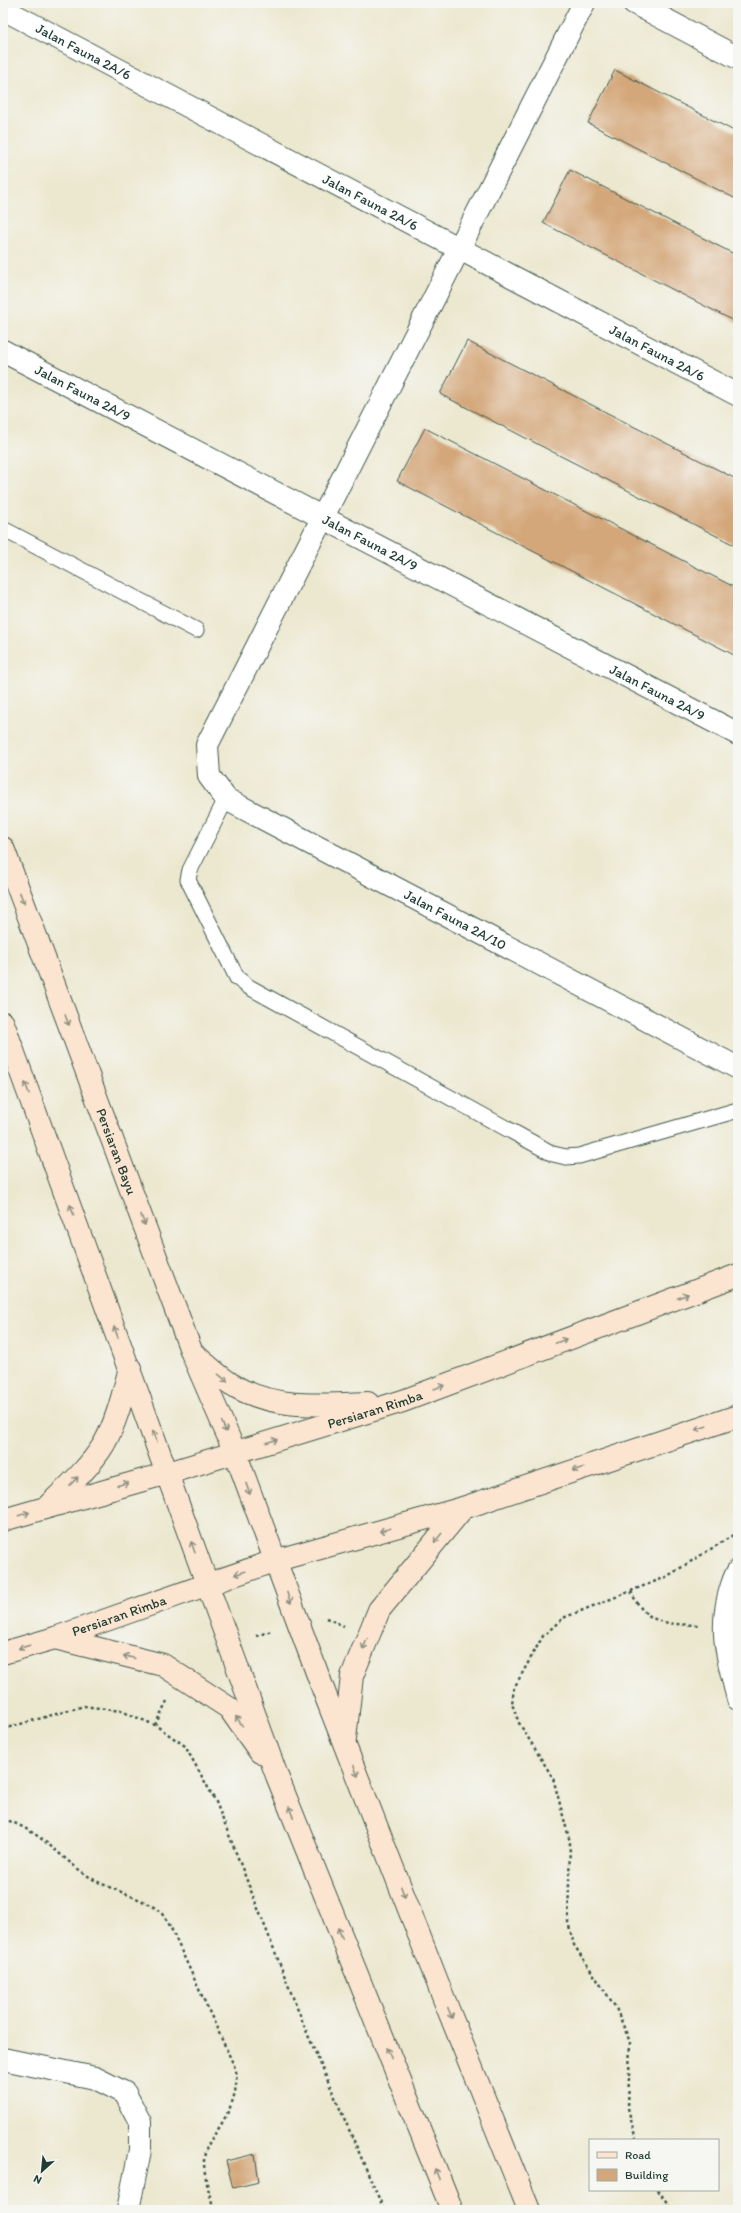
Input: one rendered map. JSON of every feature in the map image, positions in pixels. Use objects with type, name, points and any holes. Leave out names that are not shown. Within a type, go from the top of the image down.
[{"type":"main road","name":"Persiaran Bayu","points":[[3,848],[192,1353],[235,1452],[274,1561],[444,1999],[529,2210]]},
{"type":"main road","points":[[3,1023],[130,1368],[206,1584],[277,1776],[452,2210]]},
{"type":"main road","name":"Persiaran Rimba","points":[[3,1520],[168,1473],[403,1401],[738,1275]]},
{"type":"main road","points":[[192,1353],[230,1384],[264,1399],[308,1406],[403,1401]]},
{"type":"main road","points":[[46,1507],[76,1479],[104,1444],[118,1410],[130,1368]]},
{"type":"main road","name":"Persiaran Rimba","points":[[3,1653],[54,1638],[274,1561],[463,1508],[738,1416]]},
{"type":"main road","points":[[344,1740],[352,1676],[379,1610],[463,1508]]},
{"type":"main road","points":[[54,1638],[163,1665],[230,1708],[277,1776]]},
{"type":"street","points":[[323,517],[584,3]]},
{"type":"street","points":[[634,3],[738,58]]},
{"type":"street","name":"Jalan Fauna 2A/6","points":[[3,9],[738,395]]},
{"type":"street","name":"Jalan Fauna 2A/9","points":[[3,351],[738,734]]},
{"type":"street","name":"Jalan Fauna 2A/10","points":[[323,517],[207,745],[209,776],[226,799],[738,1068]]},
{"type":"street","points":[[738,1571],[728,1599],[723,1626],[738,1699]]},
{"type":"street","points":[[3,2059],[95,2078],[125,2093],[140,2122],[140,2150],[128,2210]]},
{"type":"lane","points":[[3,530],[196,630]]},
{"type":"lane","points":[[226,799],[190,870],[188,880],[237,978],[248,987],[554,1154],[566,1157],[578,1156],[738,1110]]},
{"type":"path","points":[[636,2139],[628,2108],[630,2042],[616,2008],[574,1945],[568,1922],[570,1842],[553,1778],[519,1723],[512,1704],[514,1688],[543,1636],[563,1618],[666,1577],[738,1532]]},
{"type":"path","points":[[631,1591],[637,1606],[651,1618],[673,1624],[723,1626]]},
{"type":"path","points":[[3,1729],[84,1706],[121,1711],[155,1725],[186,1746],[216,1802],[307,2033],[384,2210]]},
{"type":"path","points":[[3,1819],[15,1823],[41,1837],[64,1858],[88,1876],[160,1912],[170,1926],[236,2070],[238,2084],[233,2101],[222,2124],[209,2140],[204,2161],[214,2210]]},
{"type":"path","points":[[659,2191],[672,2210]]},
{"type":"building","points":[[615,70],[738,133],[738,200],[588,123]]},
{"type":"building","points":[[570,170],[738,256],[738,323],[543,223]]},
{"type":"building","points":[[467,341],[738,480],[738,547],[440,394]]},
{"type":"building","points":[[425,428],[738,589],[738,657],[397,481]]},
{"type":"building","points":[[255,2154],[259,2182],[233,2188],[226,2161]]}]
